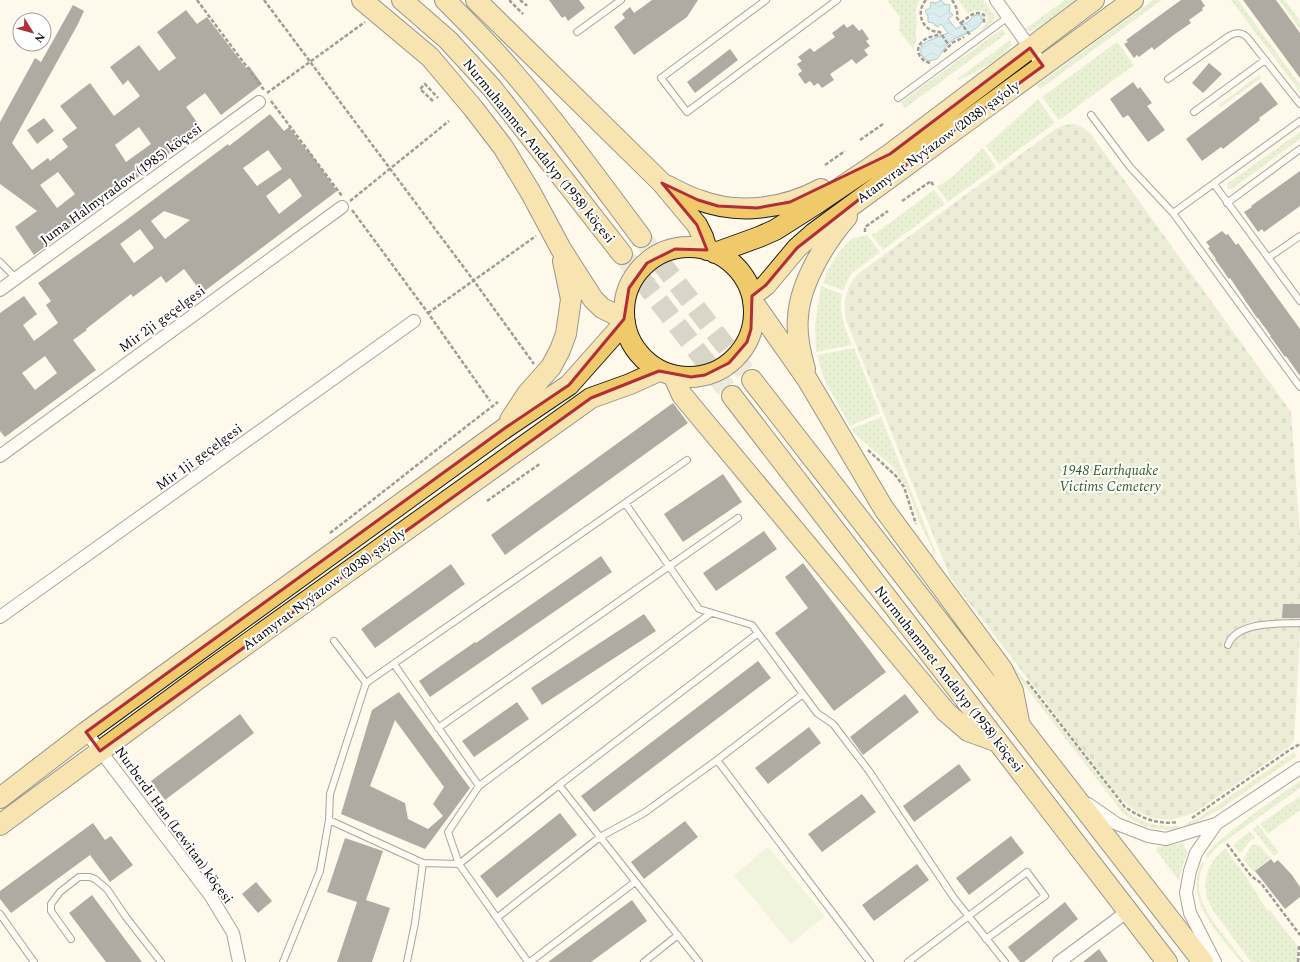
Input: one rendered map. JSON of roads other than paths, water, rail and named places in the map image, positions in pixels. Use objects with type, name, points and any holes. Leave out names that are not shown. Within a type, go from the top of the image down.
[{"type":"main road","points":[[362,0],[430,57],[473,108],[503,147],[527,186],[561,249],[593,299],[602,308],[625,321]]},
{"type":"main road","name":"Nurmuhammet Andalyp (1958) köçesi","points":[[402,0],[448,40],[492,88],[622,254]]},
{"type":"main road","name":"Nurmuhammet Andalyp (1958) köçesi","points":[[445,0],[513,71],[548,114],[641,237]]},
{"type":"main road","points":[[476,0],[662,183],[697,225],[711,251]]},
{"type":"main road","name":"Atamyrat Nyýazow (2038) şaýoly","points":[[711,251],[759,237],[775,230],[811,208],[890,154],[1094,0]]},
{"type":"main road","name":"Atamyrat Nyýazow (2038) şaýoly","points":[[753,299],[797,248],[814,233],[1133,0]]},
{"type":"main road","points":[[662,183],[698,200],[718,206],[732,208],[757,208],[773,206],[808,196],[890,154]]},
{"type":"main road","points":[[807,379],[798,344],[798,316],[801,298],[815,266],[836,229],[866,194]]},
{"type":"main road","points":[[753,299],[754,316],[751,329],[739,354],[718,370],[705,375],[691,377],[666,373],[644,360],[635,349],[628,336],[625,321],[625,304],[629,288],[636,274],[647,263],[660,254],[675,249],[691,247],[711,251],[727,259],[745,280],[753,299],[807,379],[884,509],[1002,669],[1013,691],[1020,726]]},
{"type":"main road","points":[[505,428],[527,394],[551,367],[566,334],[571,299],[561,249]]},
{"type":"main road","name":"Atamyrat Nyýazow (2038) şaýoly","points":[[0,798],[86,732],[505,428],[569,385],[625,321]]},
{"type":"main road","points":[[666,373],[682,395],[946,712],[968,731],[998,742]]},
{"type":"main road","name":"Atamyrat Nyýazow (2038) şaýoly","points":[[0,825],[100,751],[591,398],[666,373]]},
{"type":"main road","name":"Nurmuhammet Andalyp (1958) köçesi","points":[[752,380],[1203,962]]},
{"type":"main road","name":"Nurmuhammet Andalyp (1958) köçesi","points":[[732,396],[1167,962]]},
{"type":"street","points":[[996,0],[1043,66]]},
{"type":"street","name":"Juma Halmyradow (1985) köçesi","points":[[0,290],[258,102]]},
{"type":"street","name":"Mir 2ji geçelgesi","points":[[0,456],[342,207]]},
{"type":"street","name":"Mir 1ji geçelgesi","points":[[0,617],[414,321]]},
{"type":"street","name":"Nurberdi Han (Lewitan) köçesi","points":[[86,732],[210,895],[233,934],[240,962]]},
{"type":"street","points":[[1215,962],[1190,913],[1186,893],[1190,871],[1196,853],[1216,824],[1300,768]]},
{"type":"street","name":"Nurmuhammet Andalyp (1958) köçesi","points":[[1069,789],[1090,806],[1117,824],[1148,836],[1166,839],[1216,824]]},
{"type":"street","points":[[1059,962],[1128,911]]},
{"type":"lane","points":[[766,0],[661,78],[687,112],[837,0]]},
{"type":"lane","points":[[577,32],[616,1]]},
{"type":"lane","points":[[898,98],[1008,17]]},
{"type":"lane","points":[[1168,79],[1229,36],[1235,33],[1243,34],[1247,37],[1300,104]]},
{"type":"lane","points":[[1194,112],[1265,60]]},
{"type":"lane","points":[[1091,115],[1130,168],[1173,213],[1300,387]]},
{"type":"lane","points":[[1173,213],[1300,121]]},
{"type":"lane","points":[[1227,204],[1300,149]]},
{"type":"lane","points":[[1214,184],[1227,204],[1300,301]]},
{"type":"lane","points":[[1268,258],[1300,236]]},
{"type":"lane","points":[[0,262],[16,278]]},
{"type":"lane","points":[[283,962],[320,871],[329,820],[330,794],[366,683],[687,460]]},
{"type":"lane","points":[[625,503],[699,609],[752,625],[817,713],[833,724],[869,771],[954,898],[1004,962]]},
{"type":"lane","points":[[438,728],[738,518]]},
{"type":"lane","points":[[636,882],[529,962],[459,864],[448,832],[479,786],[711,613]]},
{"type":"lane","points":[[1228,645],[1229,641],[1236,634],[1250,627],[1267,624],[1300,623]]},
{"type":"lane","points":[[329,820],[424,862],[459,864],[758,634]]},
{"type":"lane","points":[[334,641],[366,683]]},
{"type":"lane","points":[[394,664],[479,786]]},
{"type":"lane","points":[[498,917],[600,837],[644,813],[717,760],[803,694]]},
{"type":"lane","points":[[717,760],[870,962]]},
{"type":"lane","points":[[560,785],[699,962]]},
{"type":"lane","points":[[407,962],[416,923],[424,862]]},
{"type":"lane","points":[[908,962],[1027,872],[1045,896],[986,939]]},
{"type":"lane","points":[[71,939],[51,911],[51,904],[60,892],[79,877],[90,877],[95,879],[107,889],[126,917],[161,962]]},
{"type":"lane","points":[[0,914],[34,962]]},
{"type":"lane","points":[[644,962],[678,935]]},
{"type":"water","points":[[941,0],[944,4],[950,5],[949,11],[953,15],[948,19],[956,29],[968,22],[975,15],[980,15],[983,20],[973,31],[951,41],[937,59],[929,61],[922,55],[922,45],[948,33],[941,24],[937,27],[933,23],[928,22],[928,16],[925,11],[930,8],[931,2],[936,3]]},
{"type":"tunnel","points":[[641,237],[752,380]]},
{"type":"tunnel","points":[[622,254],[732,396]]},
{"type":"park label","name":"1948 Earthquake Victims Cemetery","points":[[1110,478]]}]
